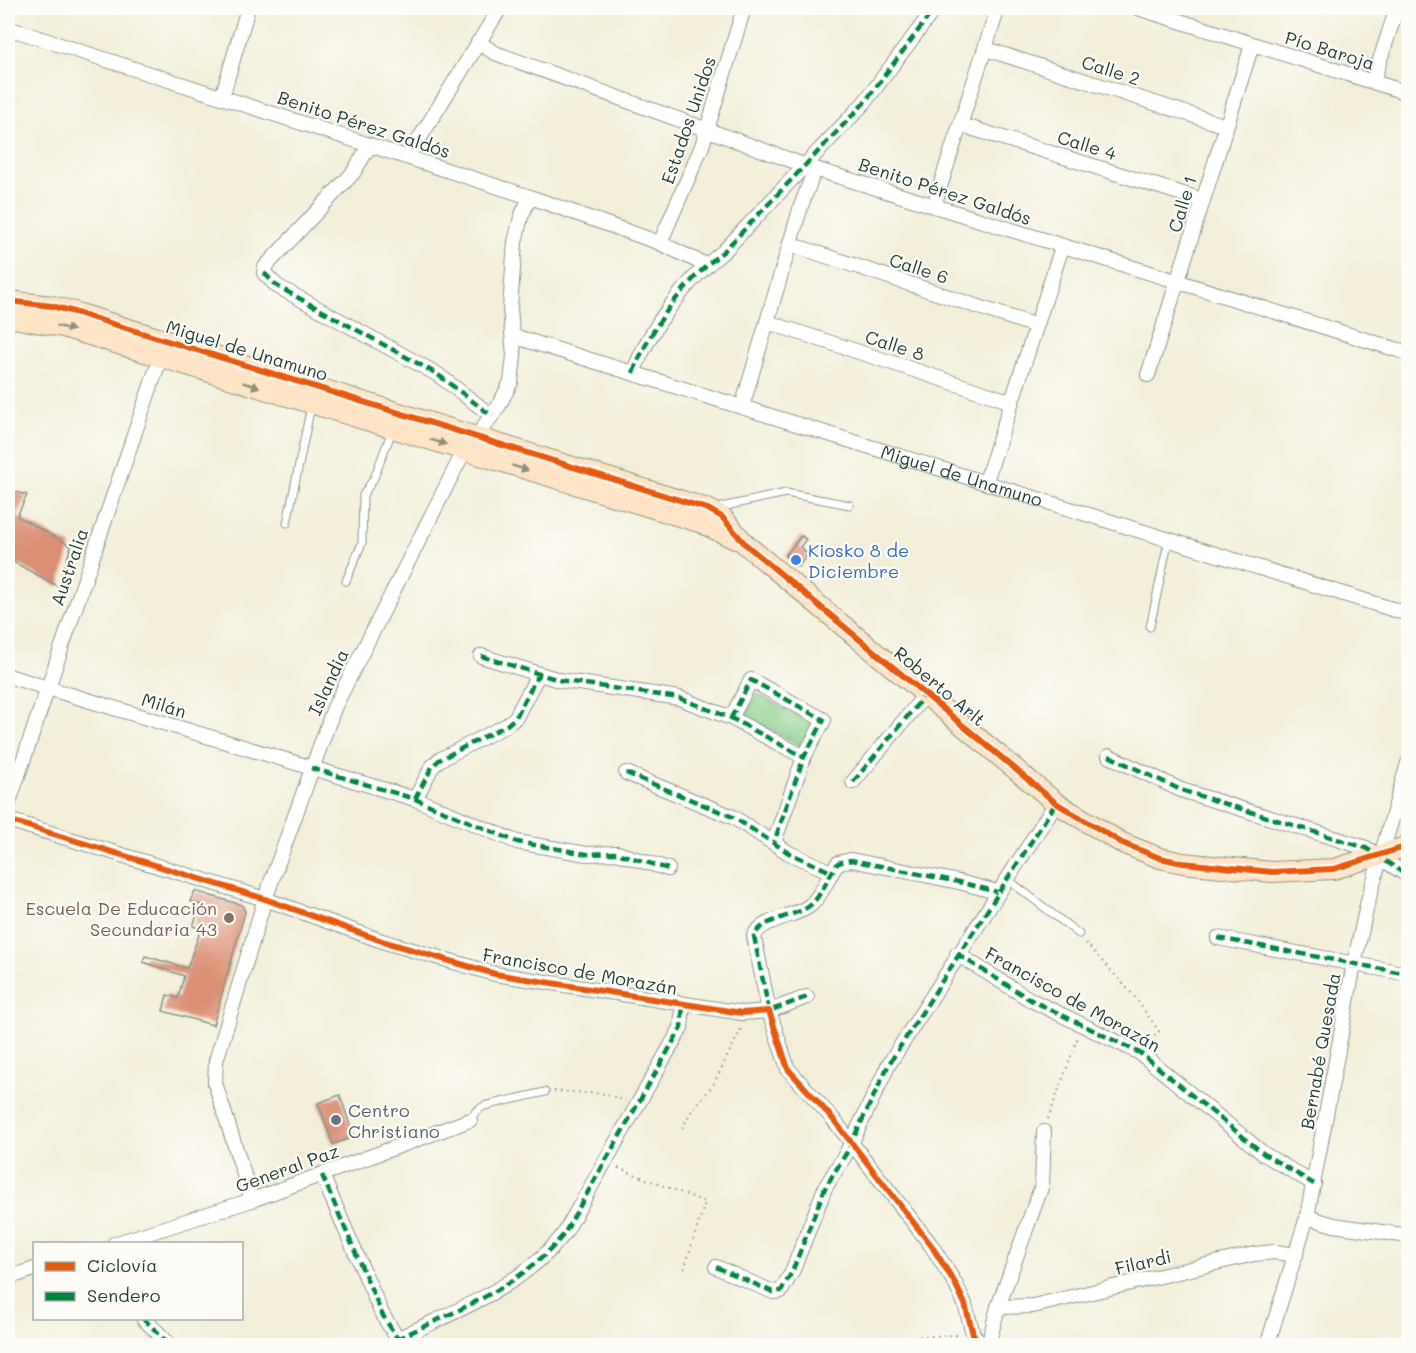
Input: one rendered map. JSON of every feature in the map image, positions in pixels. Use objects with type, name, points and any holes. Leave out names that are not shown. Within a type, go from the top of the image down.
[{"type":"street","points":[[222,97],[248,8]]},
{"type":"street","points":[[408,157],[500,8]]},
{"type":"street","name":"Estados Unidos","points":[[660,243],[707,131],[744,8]]},
{"type":"street","points":[[633,373],[648,339],[706,265],[724,251],[810,167],[864,103],[935,8]]},
{"type":"street","points":[[934,205],[998,8]]},
{"type":"street","name":"Pío Baroja","points":[[1138,8],[1408,93]]},
{"type":"street","points":[[1373,81],[1397,8]]},
{"type":"street","name":"Benito Pérez Galdós","points":[[8,27],[530,197],[660,243],[706,265]]},
{"type":"street","name":"Benito Pérez Galdós","points":[[478,42],[495,53],[810,167],[1408,353]]},
{"type":"street","name":"Calle 1","points":[[1148,375],[1252,45]]},
{"type":"street","name":"Calle 2","points":[[986,49],[1226,126]]},
{"type":"street","name":"Calle 4","points":[[961,125],[1202,200]]},
{"type":"street","points":[[370,145],[353,173],[265,267],[264,273],[277,286],[437,374],[492,416]]},
{"type":"street","points":[[742,407],[810,167]]},
{"type":"street","name":"Islandia","points":[[252,1200],[215,1083],[214,1069],[265,899],[334,708],[470,444],[492,416],[510,381],[513,336],[510,308],[515,242],[521,217],[530,197]]},
{"type":"street","name":"Calle 6","points":[[790,244],[1036,326]]},
{"type":"street","points":[[986,481],[1062,247]]},
{"type":"street","name":"Miguel de Unamuno","points":[[8,301],[52,306],[311,403],[393,428],[470,444]]},
{"type":"street","name":"Miguel de Unamuno","points":[[8,317],[43,322],[163,349],[470,444]]},
{"type":"street","name":"Calle 8","points":[[767,322],[1012,402]]},
{"type":"street","name":"Miguel de Unamuno","points":[[513,336],[986,481],[1408,614]]},
{"type":"street","name":"Australia","points":[[8,806],[163,349]]},
{"type":"street","name":"Roberto Arlt","points":[[470,444],[708,509],[722,518],[745,544],[1056,803],[1122,843],[1160,858],[1242,871],[1334,869],[1408,846]]},
{"type":"street","name":"Roberto Arlt","points":[[470,444],[702,523],[745,544]]},
{"type":"street","points":[[481,656],[538,675],[679,698],[731,718],[804,757]]},
{"type":"street","points":[[416,799],[432,767],[439,760],[500,730],[516,717],[538,675]]},
{"type":"street","name":"Milán","points":[[8,676],[416,799],[517,842],[587,854],[617,853],[668,869]]},
{"type":"street","points":[[731,718],[751,680],[824,720],[804,757],[774,842]]},
{"type":"street","points":[[853,782],[926,694]]},
{"type":"street","points":[[1109,756],[1181,790],[1366,848],[1408,876]]},
{"type":"street","name":"Bernabé Quesada","points":[[1267,1346],[1307,1217],[1354,964],[1380,856],[1408,764]]},
{"type":"street","points":[[626,772],[733,817],[789,853],[831,872]]},
{"type":"street","points":[[716,1267],[773,1292],[780,1291],[792,1272],[825,1188],[851,1143],[889,1064],[957,954],[1056,803]]},
{"type":"street","name":"Francisco de Morazán","points":[[8,819],[265,899],[385,942],[495,974],[746,1013],[769,1011],[807,997]]},
{"type":"street","points":[[977,1340],[965,1304],[943,1264],[911,1217],[788,1069],[769,1011],[754,943],[755,932],[812,904],[838,863],[850,860],[960,882],[997,892]]},
{"type":"street","points":[[1218,938],[1408,974]]},
{"type":"street","name":"Francisco de Morazán","points":[[957,954],[1031,1000],[1083,1023],[1140,1053],[1264,1154],[1314,1184]]},
{"type":"street","points":[[322,1175],[382,1314],[400,1342],[490,1295],[529,1271],[546,1256],[564,1234],[681,1029],[683,1004]]},
{"type":"street","name":"General Paz","points":[[120,1242],[252,1200],[470,1120]]},
{"type":"street","points":[[988,1346],[998,1307],[1042,1185],[1044,1132]]},
{"type":"street","points":[[1307,1217],[1334,1225],[1408,1236]]},
{"type":"street","name":"Filardi","points":[[998,1307],[1034,1306],[1254,1254],[1275,1252],[1296,1255]]},
{"type":"street","points":[[8,1278],[33,1269]]},
{"type":"street","points":[[145,1320],[171,1346]]},
{"type":"lane","points":[[287,523],[311,403]]},
{"type":"lane","points":[[346,581],[362,543],[363,495],[374,478],[393,428]]},
{"type":"lane","points":[[708,509],[786,493],[850,504]]},
{"type":"lane","points":[[1150,627],[1169,538]]},
{"type":"lane","points":[[1006,878],[1078,934]]},
{"type":"lane","points":[[470,1120],[476,1111],[484,1106],[545,1092]]},
{"type":"path","points":[[1078,934],[1134,996],[1159,1030],[1140,1053]]},
{"type":"path","points":[[682,1128],[691,1112],[713,1085],[741,1030],[746,1013]]},
{"type":"path","points":[[1044,1132],[1083,1023]]},
{"type":"path","points":[[545,1092],[607,1094],[637,1105]]},
{"type":"path","points":[[604,1163],[705,1202],[683,1272]]},
{"type":"path","points":[[813,1346],[839,1340],[977,1340]]},
{"type":"green space","points":[[757,694],[815,725],[803,747],[745,716]]},
{"type":"building","points":[[8,490],[27,495],[17,516],[71,546],[59,587],[8,559]]},
{"type":"building","points":[[801,536],[806,539],[800,547],[808,554],[798,567],[785,556]]},
{"type":"building","points":[[195,891],[242,905],[245,912],[213,1025],[163,1011],[167,995],[178,998],[184,976],[143,962],[145,956],[187,968],[201,929],[193,926],[201,905],[190,901]]},
{"type":"building","name":"Centro Christiano","points":[[340,1095],[354,1137],[333,1144],[318,1103]]},
{"type":"marked path","points":[[633,373],[649,339],[670,306],[696,276],[724,251],[864,103],[935,8]]},
{"type":"marked path","points":[[264,273],[277,286],[437,374],[492,416]]},
{"type":"marked path","points":[[481,656],[559,680],[679,698],[731,718],[804,757]]},
{"type":"marked path","points":[[415,799],[432,767],[439,760],[507,725],[516,717],[538,675]]},
{"type":"marked path","points":[[731,718],[751,680],[824,720],[804,757],[774,842]]},
{"type":"marked path","points":[[853,782],[926,694]]},
{"type":"marked path","points":[[1109,756],[1181,790],[1366,848],[1408,876]]},
{"type":"marked path","points":[[311,768],[415,799],[517,842],[587,854],[617,853],[668,869]]},
{"type":"marked path","points":[[626,773],[733,817],[789,853],[831,872]]},
{"type":"marked path","points":[[716,1267],[773,1292],[781,1291],[792,1272],[825,1188],[847,1152],[889,1064],[1056,803]]},
{"type":"marked path","points":[[807,997],[769,1011],[754,936],[764,926],[813,903],[838,863],[851,860],[997,892]]},
{"type":"marked path","points":[[1218,938],[1408,974]]},
{"type":"marked path","points":[[957,954],[1031,1000],[1140,1053],[1264,1154],[1314,1184]]},
{"type":"marked path","points":[[397,1339],[509,1283],[547,1253],[564,1234],[681,1028],[683,1004]]},
{"type":"marked path","points":[[322,1175],[382,1314],[402,1346]]},
{"type":"marked path","points":[[145,1320],[171,1346]]},
{"type":"cycle path","points":[[8,301],[52,306],[74,312],[708,509],[722,517],[745,544],[1056,803],[1122,843],[1160,858],[1183,863],[1272,872],[1334,869],[1408,846]]},
{"type":"cycle path","points":[[8,820],[265,899],[385,942],[495,974],[742,1013],[769,1011],[788,1069],[833,1119],[931,1245],[955,1283],[965,1304],[973,1334],[981,1346]]},
{"type":"place","name":"Kiosko 8 de Diciembre","points":[[796,560]]},
{"type":"place","name":"Escuela De Educación Secundaria 43","points":[[229,918]]},
{"type":"place","name":"Centro Christiano","points":[[336,1120]]}]
